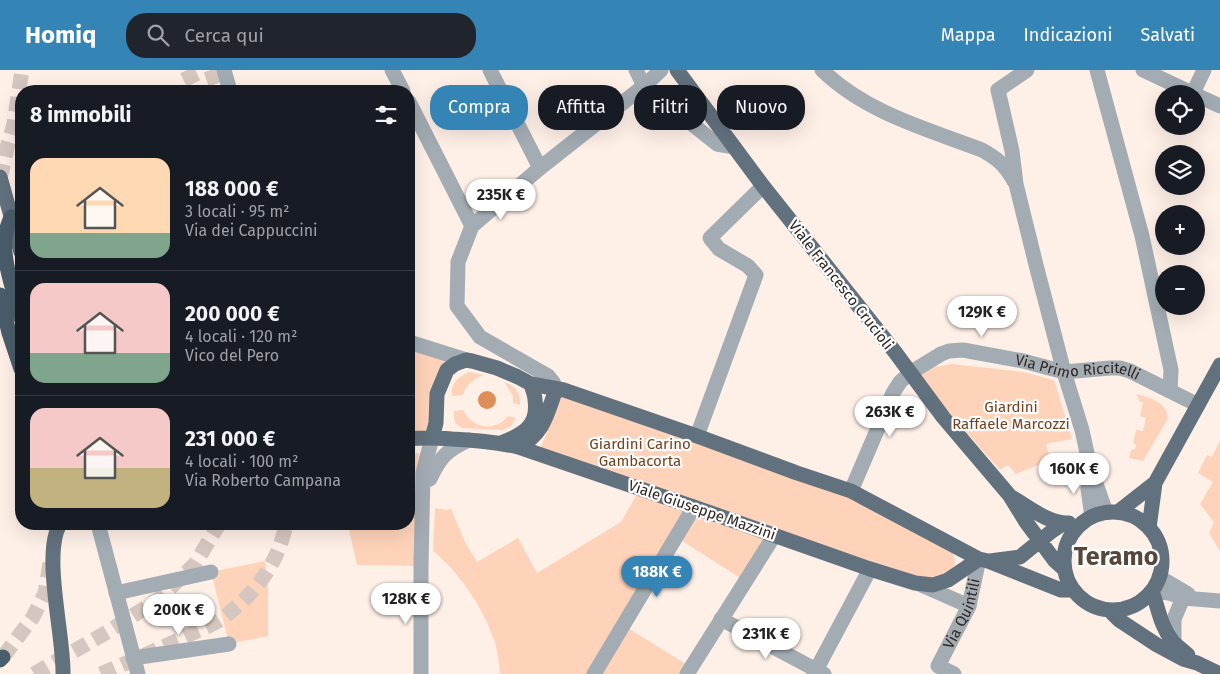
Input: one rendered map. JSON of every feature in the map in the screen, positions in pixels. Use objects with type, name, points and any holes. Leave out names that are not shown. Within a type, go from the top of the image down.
[{"type":"highway","points":[[4,219],[6,262],[15,296]]},
{"type":"highway","points":[[0,295],[15,351]]},
{"type":"main road","name":"Viale Francesco Crucioli","points":[[677,70],[762,186],[943,417],[1010,496],[1040,541],[1055,561],[1065,570]]},
{"type":"main road","points":[[0,177],[4,219],[15,240]]},
{"type":"main road","points":[[438,438],[436,423],[437,394],[447,370],[455,364],[466,360],[497,368],[531,384],[573,393],[851,491],[984,560],[1060,590],[1073,590]]},
{"type":"main road","points":[[1149,528],[1155,484],[1220,365]]},
{"type":"main road","points":[[500,443],[518,437],[529,427],[535,417],[536,400],[531,384]]},
{"type":"main road","points":[[518,447],[528,442],[545,421],[556,389]]},
{"type":"main road","name":"Viale Giuseppe Mazzini","points":[[415,439],[469,440],[518,447],[915,583],[934,584],[948,580],[984,560],[1020,558],[1064,523]]},
{"type":"main road","points":[[1100,516],[1127,514],[1135,517],[1155,535],[1161,551],[1162,568],[1152,591],[1138,604],[1128,608],[1109,610],[1090,605],[1081,598],[1073,590],[1068,580],[1064,557],[1067,544],[1073,532],[1100,516],[1155,484]]},
{"type":"main road","name":"Viale Francesco Crucioli","points":[[1010,496],[1046,518],[1064,523],[1100,516]]},
{"type":"main road","points":[[56,530],[53,568],[63,674]]},
{"type":"main road","points":[[948,543],[954,555],[954,566],[948,580]]},
{"type":"main road","points":[[1152,591],[1164,628],[1174,642],[1197,663]]},
{"type":"main road","points":[[1109,610],[1119,620],[1183,659],[1197,663],[1220,674]]},
{"type":"street","points":[[224,70],[228,85]]},
{"type":"street","points":[[392,70],[400,85]]},
{"type":"street","points":[[490,70],[540,168]]},
{"type":"street","points":[[636,70],[644,85]]},
{"type":"street","points":[[645,85],[661,70]]},
{"type":"street","points":[[822,70],[850,91],[898,119],[982,150],[995,157],[1007,168],[1016,184]]},
{"type":"street","points":[[1027,70],[998,90],[1012,151],[1016,184],[1064,372],[1082,430],[1100,516]]},
{"type":"street","points":[[1097,70],[1142,236],[1172,370],[1170,391]]},
{"type":"street","points":[[1144,70],[1175,85]]},
{"type":"street","points":[[1198,85],[1204,70]]},
{"type":"street","points":[[556,389],[548,376],[480,337],[457,306],[458,262],[472,226],[540,168],[634,94]]},
{"type":"street","points":[[1205,99],[1220,106]]},
{"type":"street","points":[[415,114],[472,226]]},
{"type":"street","points":[[699,130],[717,144],[734,147]]},
{"type":"street","points":[[698,436],[756,275],[748,266],[719,249],[710,238],[762,186]]},
{"type":"street","points":[[415,344],[466,360]]},
{"type":"street","name":"Via Primo Riccitelli","points":[[851,491],[892,393],[910,373],[949,351],[963,350],[1024,361],[1064,372],[1120,368],[1198,405]]},
{"type":"street","points":[[423,672],[421,566],[423,473],[438,438]]},
{"type":"street","points":[[430,479],[444,455],[451,449],[469,440]]},
{"type":"street","points":[[594,674],[694,507]]},
{"type":"street","points":[[100,530],[138,674]]},
{"type":"street","points":[[686,674],[774,536]]},
{"type":"street","name":"Via Quintili","points":[[954,674],[938,666],[969,606],[984,560]]},
{"type":"street","points":[[721,619],[818,673],[870,569]]},
{"type":"street","points":[[116,593],[211,572]]},
{"type":"street","points":[[1159,577],[1168,581],[1190,599]]},
{"type":"street","points":[[915,583],[969,606]]},
{"type":"street","points":[[1152,591],[1169,593],[1190,599],[1220,601]]},
{"type":"street","points":[[1174,642],[1174,619],[1190,599]]},
{"type":"street","points":[[133,658],[229,644]]},
{"type":"green space","points":[[415,344],[466,360],[447,370],[435,430],[415,437]]},
{"type":"green space","name":"Giardini Raffaele Marcozzi","points":[[952,364],[1023,372],[1054,380],[1072,439],[1046,444],[1050,460],[1016,474],[1008,465],[1000,470],[917,377],[935,367]]},
{"type":"green space","points":[[470,372],[484,375],[471,382],[463,395],[452,396],[452,387],[456,381]]},
{"type":"green space","points":[[504,382],[516,390],[520,405],[513,403],[513,396]]},
{"type":"green space","name":"Giardini Carino Gambacorta","points":[[564,390],[790,470],[948,543],[955,562],[951,574],[948,580],[933,585],[774,536],[745,581],[676,537],[623,625],[691,667],[686,674],[500,674],[495,643],[478,605],[453,570],[433,551],[435,508],[451,509],[465,542],[477,562],[518,538],[537,573],[621,522],[640,489],[538,454]]},
{"type":"green space","points":[[1136,394],[1158,402],[1166,409],[1167,414],[1167,420],[1143,461],[1129,458],[1131,450],[1135,449],[1136,445],[1133,443],[1136,430],[1143,431],[1146,418],[1140,416],[1143,402],[1139,401]]},
{"type":"green space","points":[[463,410],[472,421],[484,426],[497,425],[508,416],[516,418],[511,426],[503,430],[462,428],[456,424],[454,411]]},
{"type":"green space","points":[[1220,441],[1220,551],[1209,533],[1214,522],[1200,504],[1213,482],[1198,473],[1207,455],[1212,457]]},
{"type":"green space","points":[[419,453],[423,473],[421,566],[357,565],[349,530],[415,530],[415,454]]},
{"type":"green space","points":[[265,561],[268,580],[268,636],[229,644],[211,572]]},
{"type":"shaded area","points":[[487,391],[493,394],[496,400],[493,406],[487,409],[481,406],[478,400],[481,394]]},
{"type":"tunnel","points":[[20,85],[22,70]]},
{"type":"tunnel","points":[[187,70],[194,85]]},
{"type":"tunnel","points":[[211,70],[216,85]]},
{"type":"tunnel","points":[[0,179],[15,117]]},
{"type":"tunnel","points":[[34,674],[109,631],[159,599],[195,564],[215,530]]},
{"type":"tunnel","points":[[101,674],[220,620],[244,600],[263,578],[277,553],[284,530]]},
{"type":"tunnel","points":[[3,657],[33,617],[45,593],[50,563]]},
{"type":"district","name":"Teramo","points":[[1116,556]]}]
